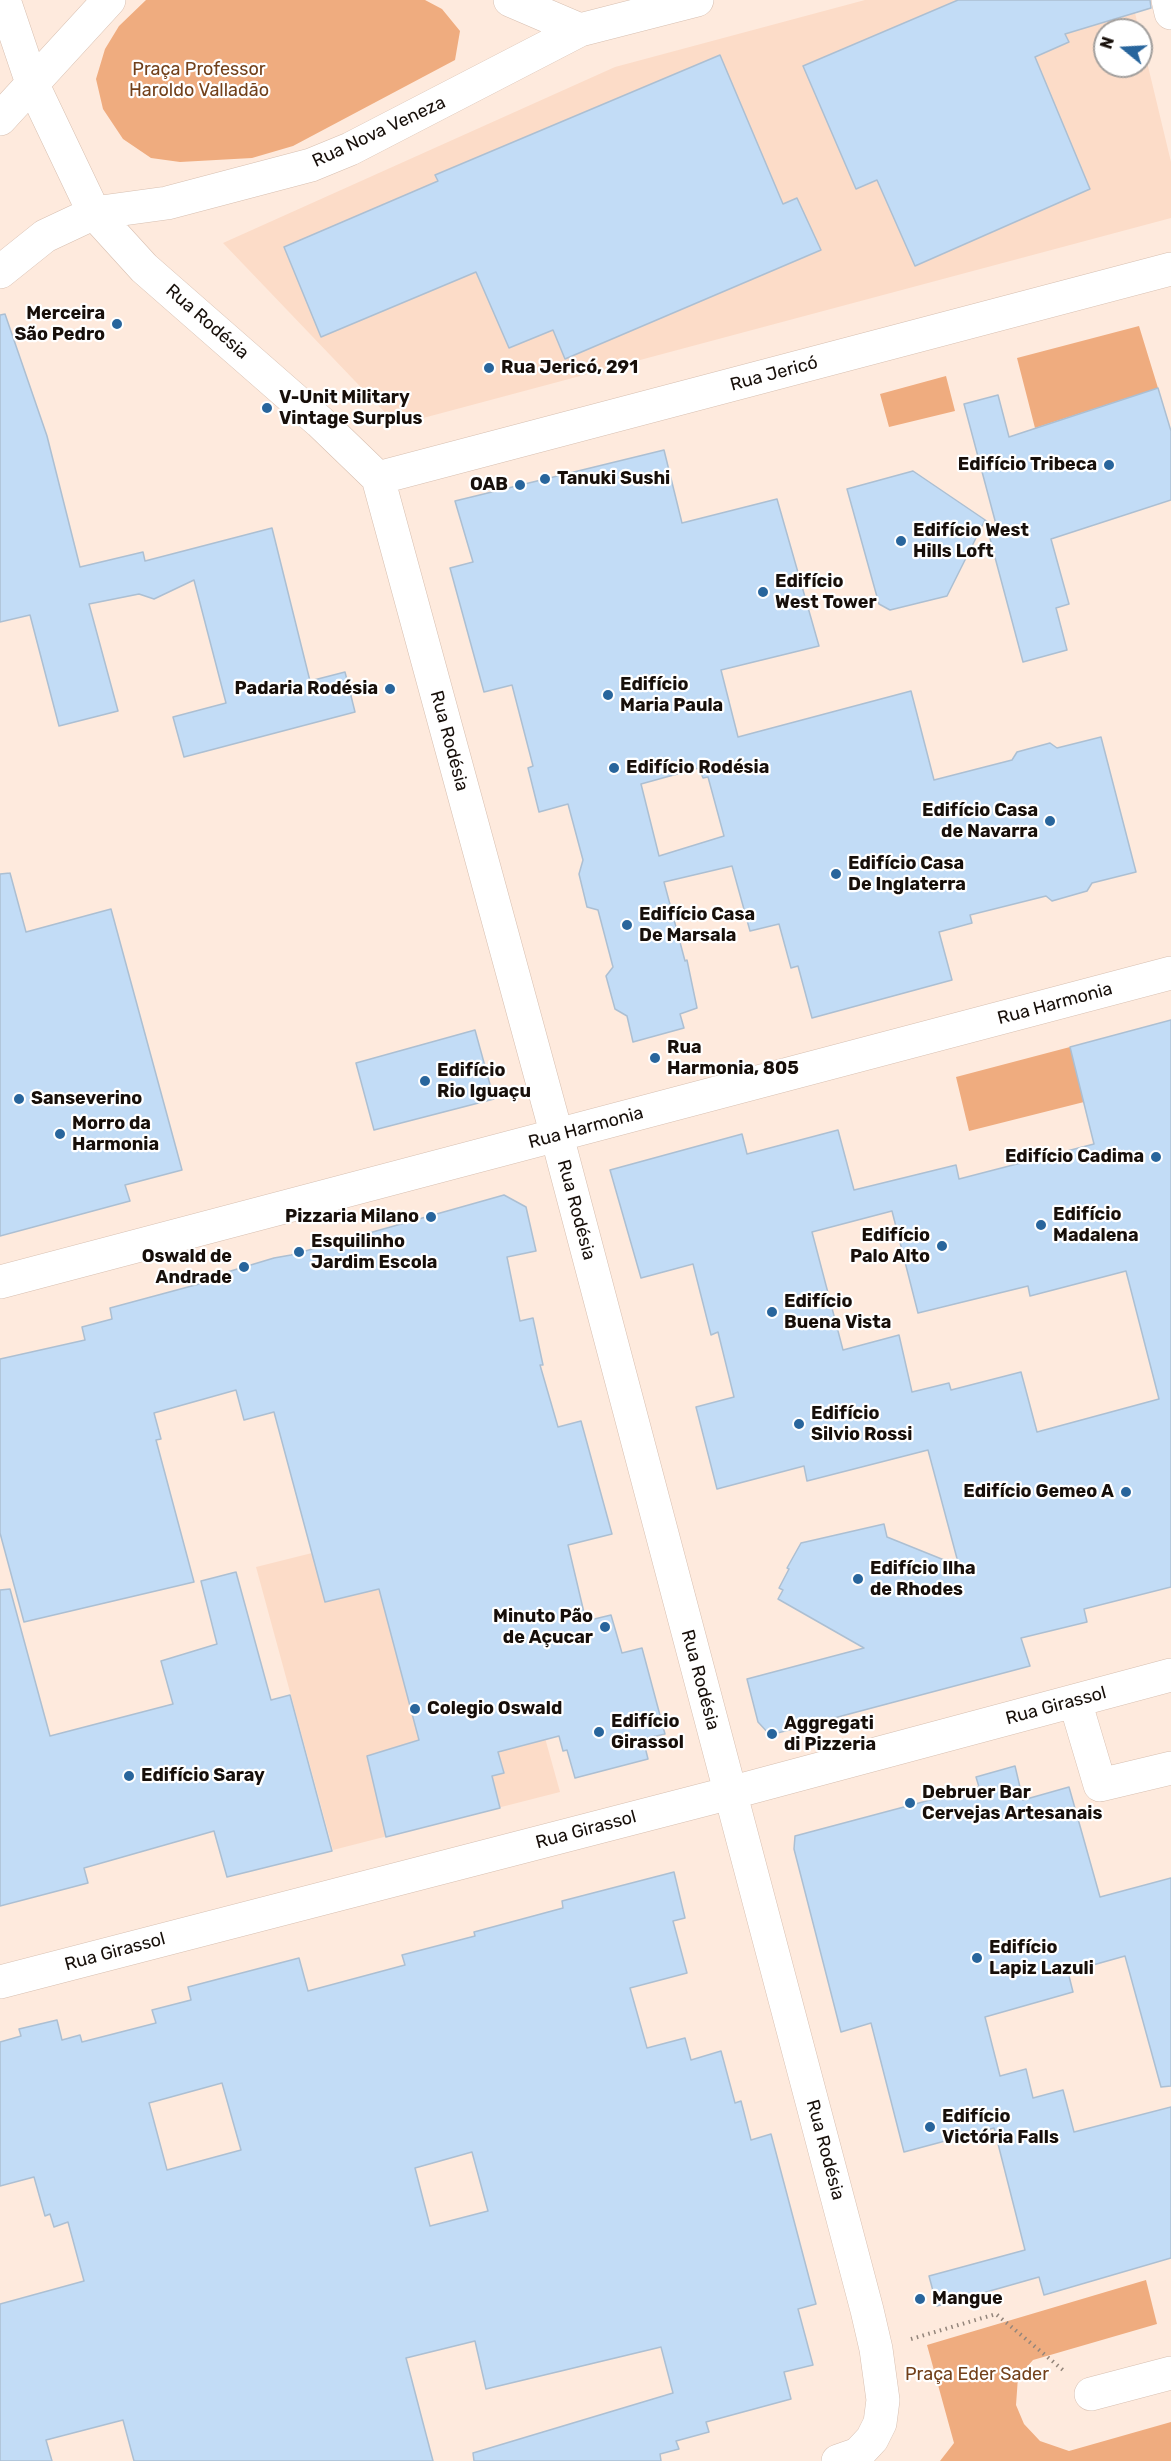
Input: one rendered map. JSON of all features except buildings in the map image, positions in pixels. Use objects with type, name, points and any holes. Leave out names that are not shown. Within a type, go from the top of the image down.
[{"type":"street","name":"Rua Rodésia","points":[[4,0],[32,83],[94,213],[144,268],[320,422],[378,478],[557,1136],[876,2349],[883,2400],[880,2423],[872,2439],[848,2458]]},
{"type":"street","points":[[0,119],[109,0]]},
{"type":"street","points":[[510,0],[580,30]]},
{"type":"street","name":"Rua Nova Veneza","points":[[0,272],[45,236],[94,213],[167,203],[311,165],[350,149],[580,30],[697,0]]},
{"type":"street","points":[[1168,0],[1171,13]]},
{"type":"street","name":"Rua Jericó","points":[[378,478],[1171,269]]},
{"type":"street","name":"Rua Harmonia","points":[[0,1282],[1171,973]]},
{"type":"street","name":"Rua Girassol","points":[[0,1982],[730,1793],[1171,1675]]},
{"type":"street","points":[[1075,1701],[1100,1785],[1171,1768]]},
{"type":"street","points":[[1091,2394],[1171,2373]]},
{"type":"path","points":[[876,2349],[996,2314],[1091,2394]]},
{"type":"shaded area","points":[[865,0],[1132,0],[1136,18],[1093,18],[1093,78],[1151,78],[1171,162],[1171,218],[397,425],[223,243],[615,67]]},
{"type":"shaded area","name":"Colegio Oswald","points":[[312,1553],[325,1602],[439,1575],[512,1619],[560,1792],[333,1850],[256,1567]]},
{"type":"green space","name":"Praça Professor Haroldo Valladão","points":[[146,0],[425,0],[442,9],[460,31],[455,60],[293,146],[252,158],[180,162],[151,158],[123,139],[103,109],[96,79],[105,49],[119,26]]},
{"type":"green space","points":[[1139,326],[1158,388],[1035,428],[1017,358]]},
{"type":"green space","points":[[946,376],[955,411],[889,427],[880,394]]},
{"type":"green space","points":[[1070,1047],[1084,1102],[969,1131],[956,1077]]},
{"type":"green space","name":"Praça Eder Sader","points":[[1146,2280],[1157,2324],[1033,2360],[1018,2377],[1016,2405],[1024,2424],[1040,2441],[1069,2451],[1171,2422],[1171,2461],[940,2461],[954,2443],[927,2345]]},
{"type":"place","name":"Merceira São Pedro","points":[[117,324]]},
{"type":"place","name":"Rua Jericó, 291","points":[[489,368]]},
{"type":"place","name":"V-Unit Military Vintage Surplus","points":[[267,408]]},
{"type":"place","name":"Edifício Tribeca","points":[[1109,465]]},
{"type":"place","name":"Tanuki Sushi","points":[[545,479]]},
{"type":"place","name":"OAB","points":[[520,485]]},
{"type":"place","name":"Edifício West Hills Loft","points":[[901,541]]},
{"type":"place","name":"Edifício West Tower","points":[[763,592]]},
{"type":"place","name":"Padaria Rodésia","points":[[390,689]]},
{"type":"place","name":"Edifício Maria Paula","points":[[608,695]]},
{"type":"place","name":"Edifício Rodésia","points":[[614,768]]},
{"type":"place","name":"Edifício Casa de Navarra","points":[[1050,821]]},
{"type":"place","name":"Edifício Casa De Inglaterra","points":[[836,874]]},
{"type":"place","name":"Edifício Casa De Marsala","points":[[627,925]]},
{"type":"place","name":"Rua Harmonia, 805","points":[[655,1058]]},
{"type":"place","name":"Edifício Rio Iguaçu","points":[[425,1081]]},
{"type":"place","name":"Sanseverino","points":[[19,1099]]},
{"type":"place","name":"Morro da Harmonia","points":[[60,1134]]},
{"type":"place","name":"Edifício Cadima","points":[[1156,1157]]},
{"type":"place","name":"Pizzaria Milano","points":[[431,1217]]},
{"type":"place","name":"Edifício Madalena","points":[[1041,1225]]},
{"type":"place","name":"Edifício Palo Alto","points":[[942,1246]]},
{"type":"place","name":"Esquilinho Jardim Escola","points":[[299,1252]]},
{"type":"place","name":"Oswald de Andrade","points":[[244,1267]]},
{"type":"place","name":"Edifício Buena Vista","points":[[772,1312]]},
{"type":"place","name":"Edifício Silvio Rossi","points":[[799,1424]]},
{"type":"place","name":"Edifício Gemeo A","points":[[1126,1492]]},
{"type":"place","name":"Edifício Ilha de Rhodes","points":[[858,1579]]},
{"type":"place","name":"Minuto Pão de Açucar","points":[[605,1627]]},
{"type":"place","name":"Colegio Oswald","points":[[415,1709]]},
{"type":"place","name":"Edifício Girassol","points":[[599,1732]]},
{"type":"place","name":"Aggregati di Pizzeria","points":[[772,1734]]},
{"type":"place","name":"Edifício Saray","points":[[129,1776]]},
{"type":"place","name":"Debruer Bar Cervejas Artesanais","points":[[910,1803]]},
{"type":"place","name":"Edifício Lapiz Lazuli","points":[[977,1958]]},
{"type":"place","name":"Edifício Victória Falls","points":[[930,2127]]},
{"type":"place","name":"Mangue","points":[[920,2299]]}]
